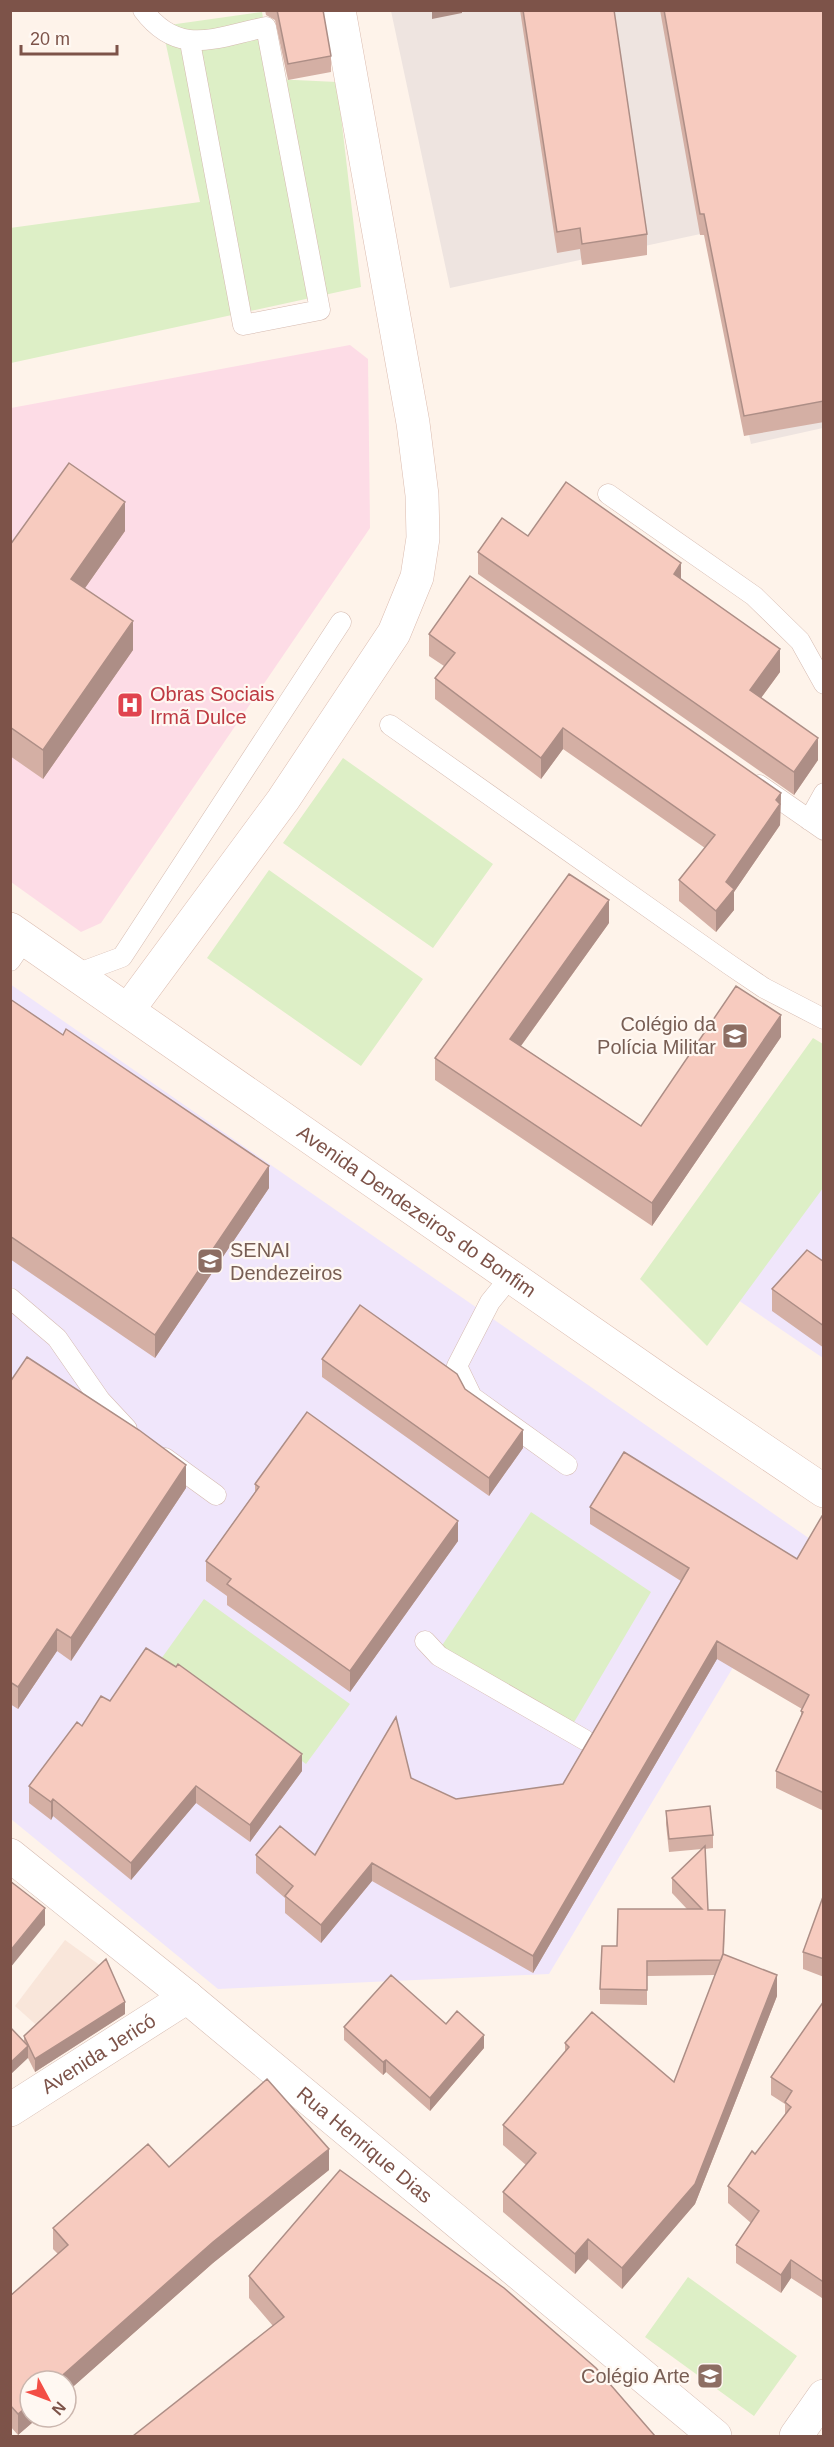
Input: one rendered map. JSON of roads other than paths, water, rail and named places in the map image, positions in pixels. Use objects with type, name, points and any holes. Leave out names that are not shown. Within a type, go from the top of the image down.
[{"type":"main road","points":[[128,1010],[290,790],[394,633],[417,577],[423,538],[422,495],[413,423],[339,10]]},
{"type":"main road","name":"Avenida Dendezeiros do Bonfim","points":[[15,943],[76,974],[824,1491]]},
{"type":"main road","name":"Rua Henrique Dias","points":[[10,1855],[187,1997],[715,2436]]},
{"type":"main road","name":"Avenida Jericó","points":[[10,2110],[187,1997]]},
{"type":"main road","points":[[796,2436],[821,2404]]},
{"type":"lane","points":[[143,10],[167,35],[190,42],[266,27],[320,310],[243,325],[190,42]]},
{"type":"lane","points":[[608,494],[754,596],[800,641],[824,684]]},
{"type":"lane","points":[[76,974],[122,957],[341,622]]},
{"type":"lane","points":[[390,725],[730,965],[764,988],[824,1019]]},
{"type":"lane","points":[[741,772],[816,825],[824,793]]},
{"type":"lane","points":[[511,1276],[490,1302],[457,1366],[472,1397],[567,1464]]},
{"type":"lane","points":[[12,1302],[57,1338],[100,1400],[122,1425],[216,1495]]},
{"type":"lane","points":[[426,1641],[439,1656],[585,1740]]},
{"type":"place","name":"Obras Sociais Irmã Dulce","points":[[130,705]]},
{"type":"place","name":"Colégio da Polícia Militar","points":[[735,1036]]},
{"type":"place","name":"SENAI Dendezeiros","points":[[210,1261]]},
{"type":"place","name":"Colégio Arte","points":[[710,2376]]}]
